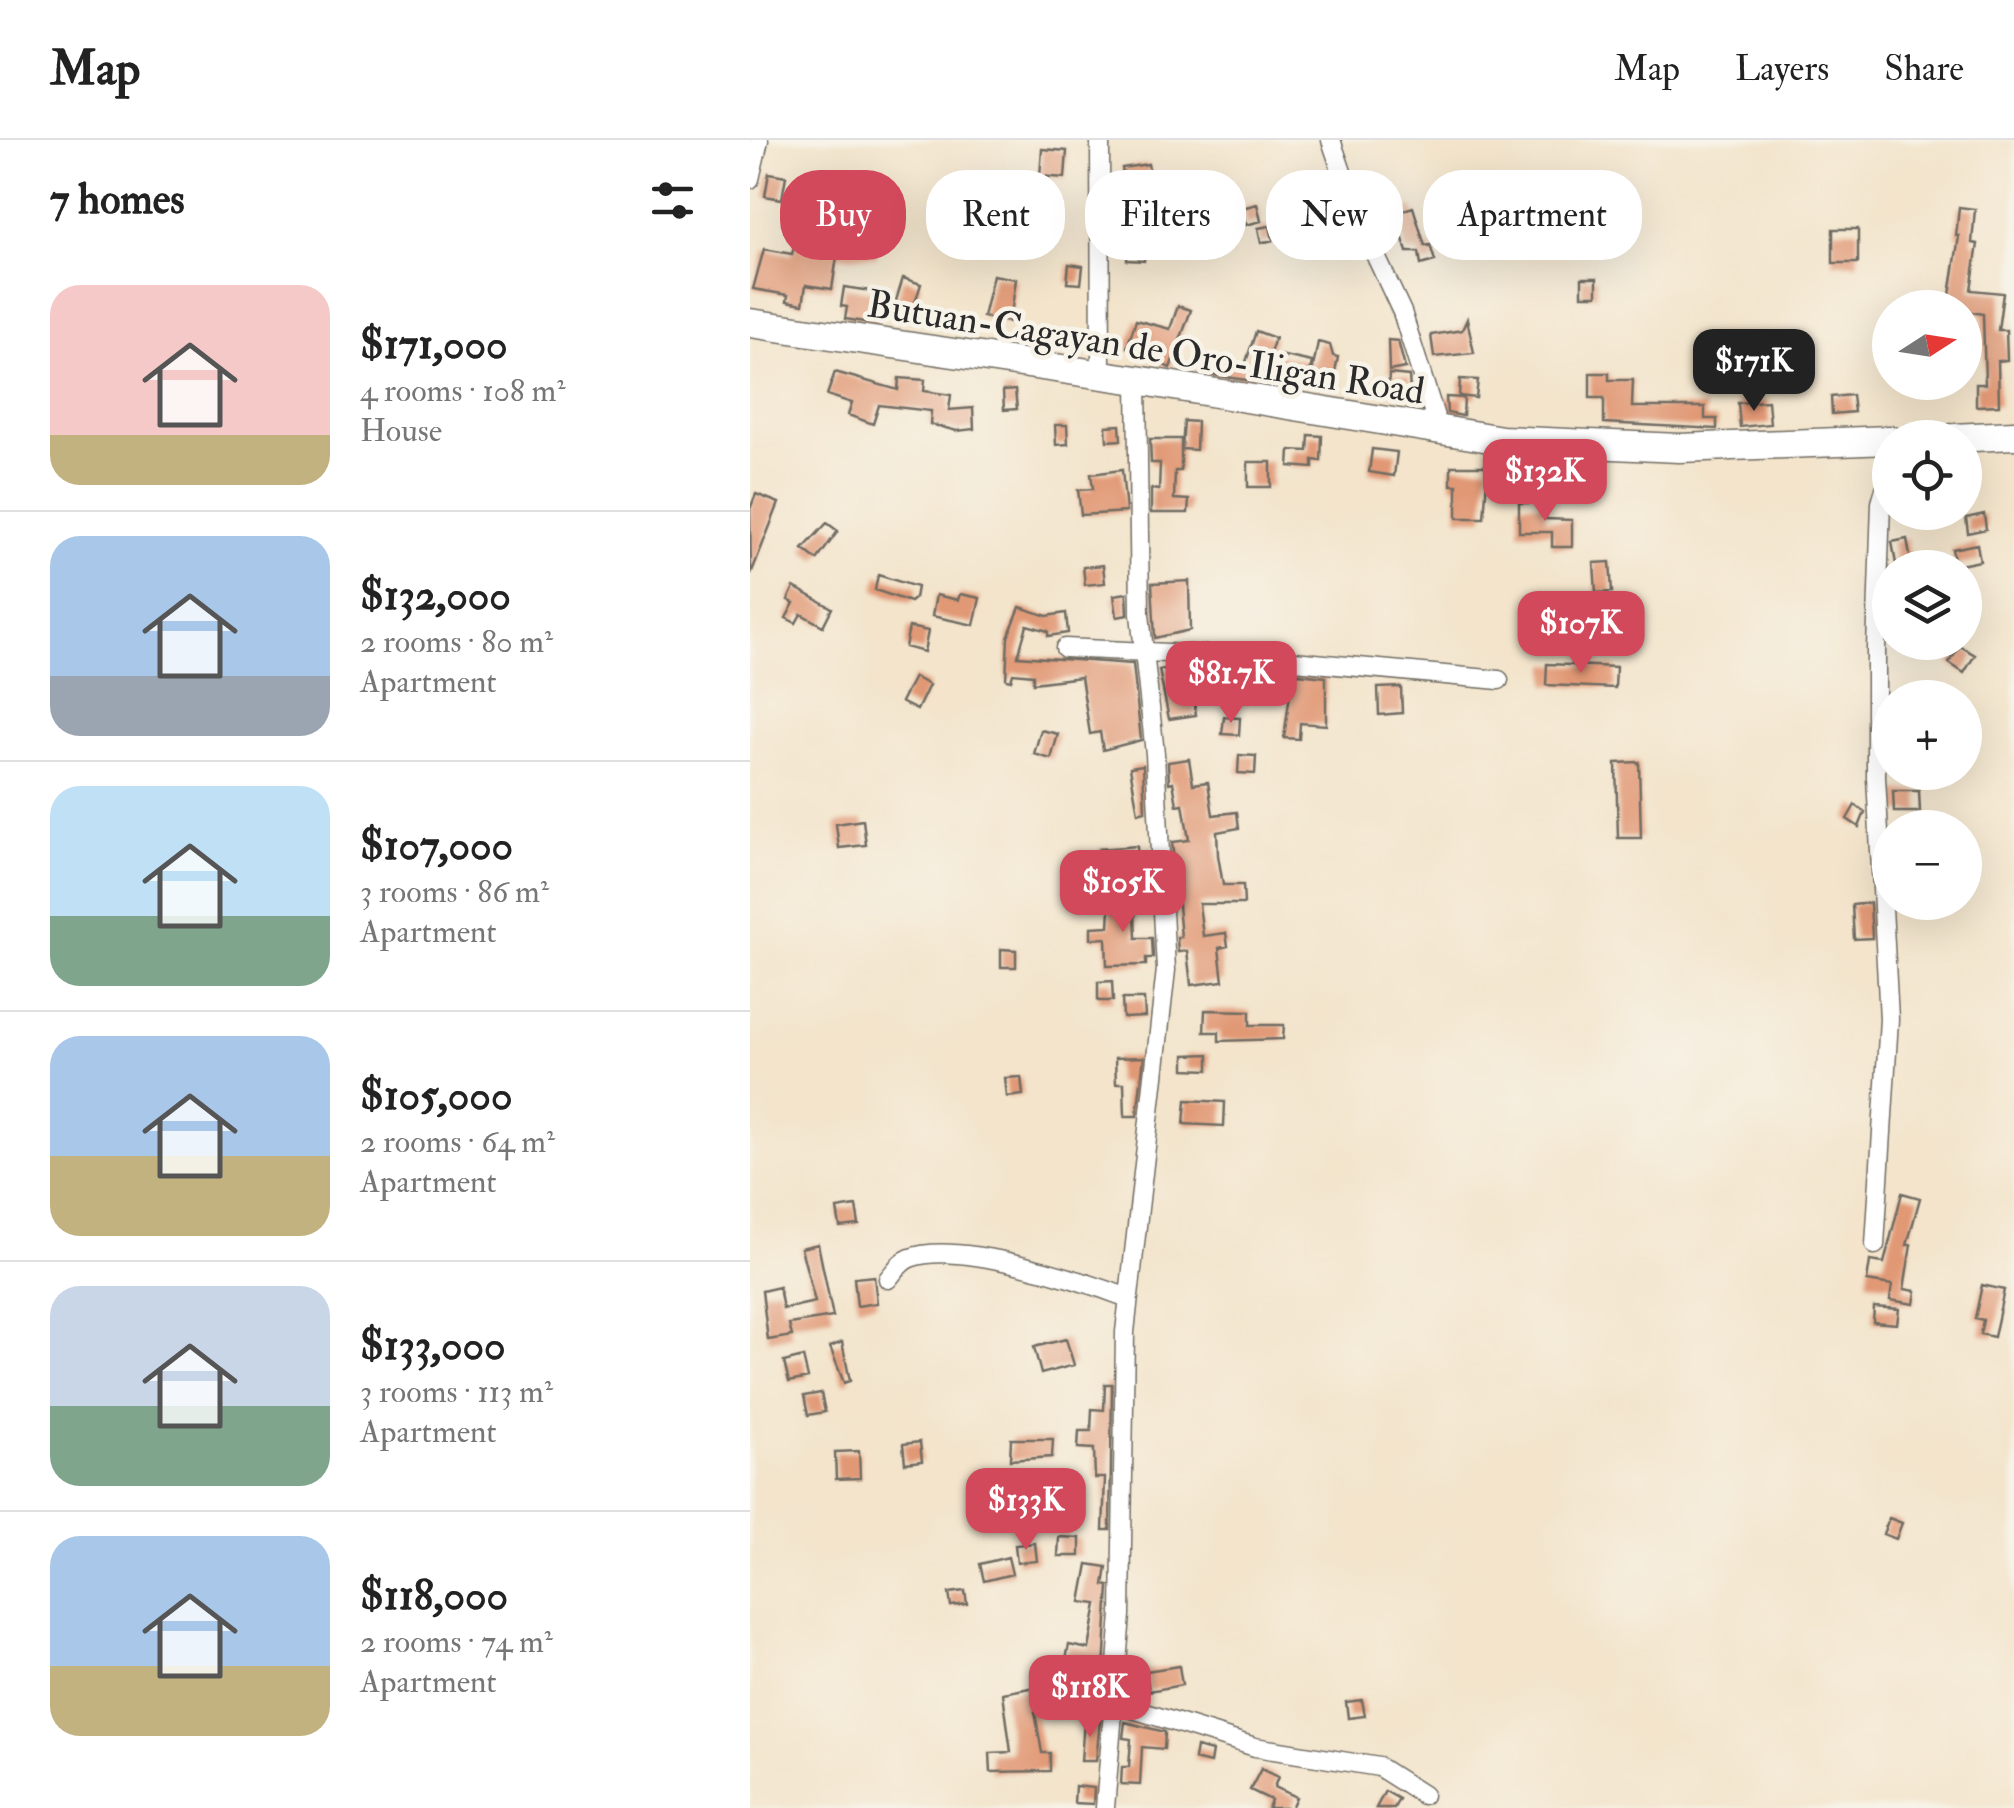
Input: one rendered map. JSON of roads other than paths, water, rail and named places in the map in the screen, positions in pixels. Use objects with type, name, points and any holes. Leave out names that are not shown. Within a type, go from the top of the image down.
[{"type":"highway","name":"Butuan-Cagayan de Oro-Iligan Road","points":[[750,322],[1101,374],[1440,432],[1586,447],[1872,440]]},
{"type":"highway","points":[[1982,437],[2014,435]]},
{"type":"street","points":[[750,179],[759,140]]},
{"type":"street","points":[[1100,140],[1101,374]]},
{"type":"street","points":[[1331,140],[1357,216],[1402,312],[1440,432]]},
{"type":"street","points":[[1105,1808],[1116,1704],[1128,1298],[1166,970],[1155,754],[1144,650],[1137,380]]},
{"type":"street","points":[[1875,1245],[1890,1019],[1876,777],[1880,530]]},
{"type":"street","points":[[1066,648],[1144,650],[1499,680]]},
{"type":"street","points":[[888,1279],[900,1264],[914,1256],[972,1258],[1066,1275],[1128,1298]]},
{"type":"street","points":[[1116,1704],[1280,1753],[1379,1766],[1423,1796]]}]
